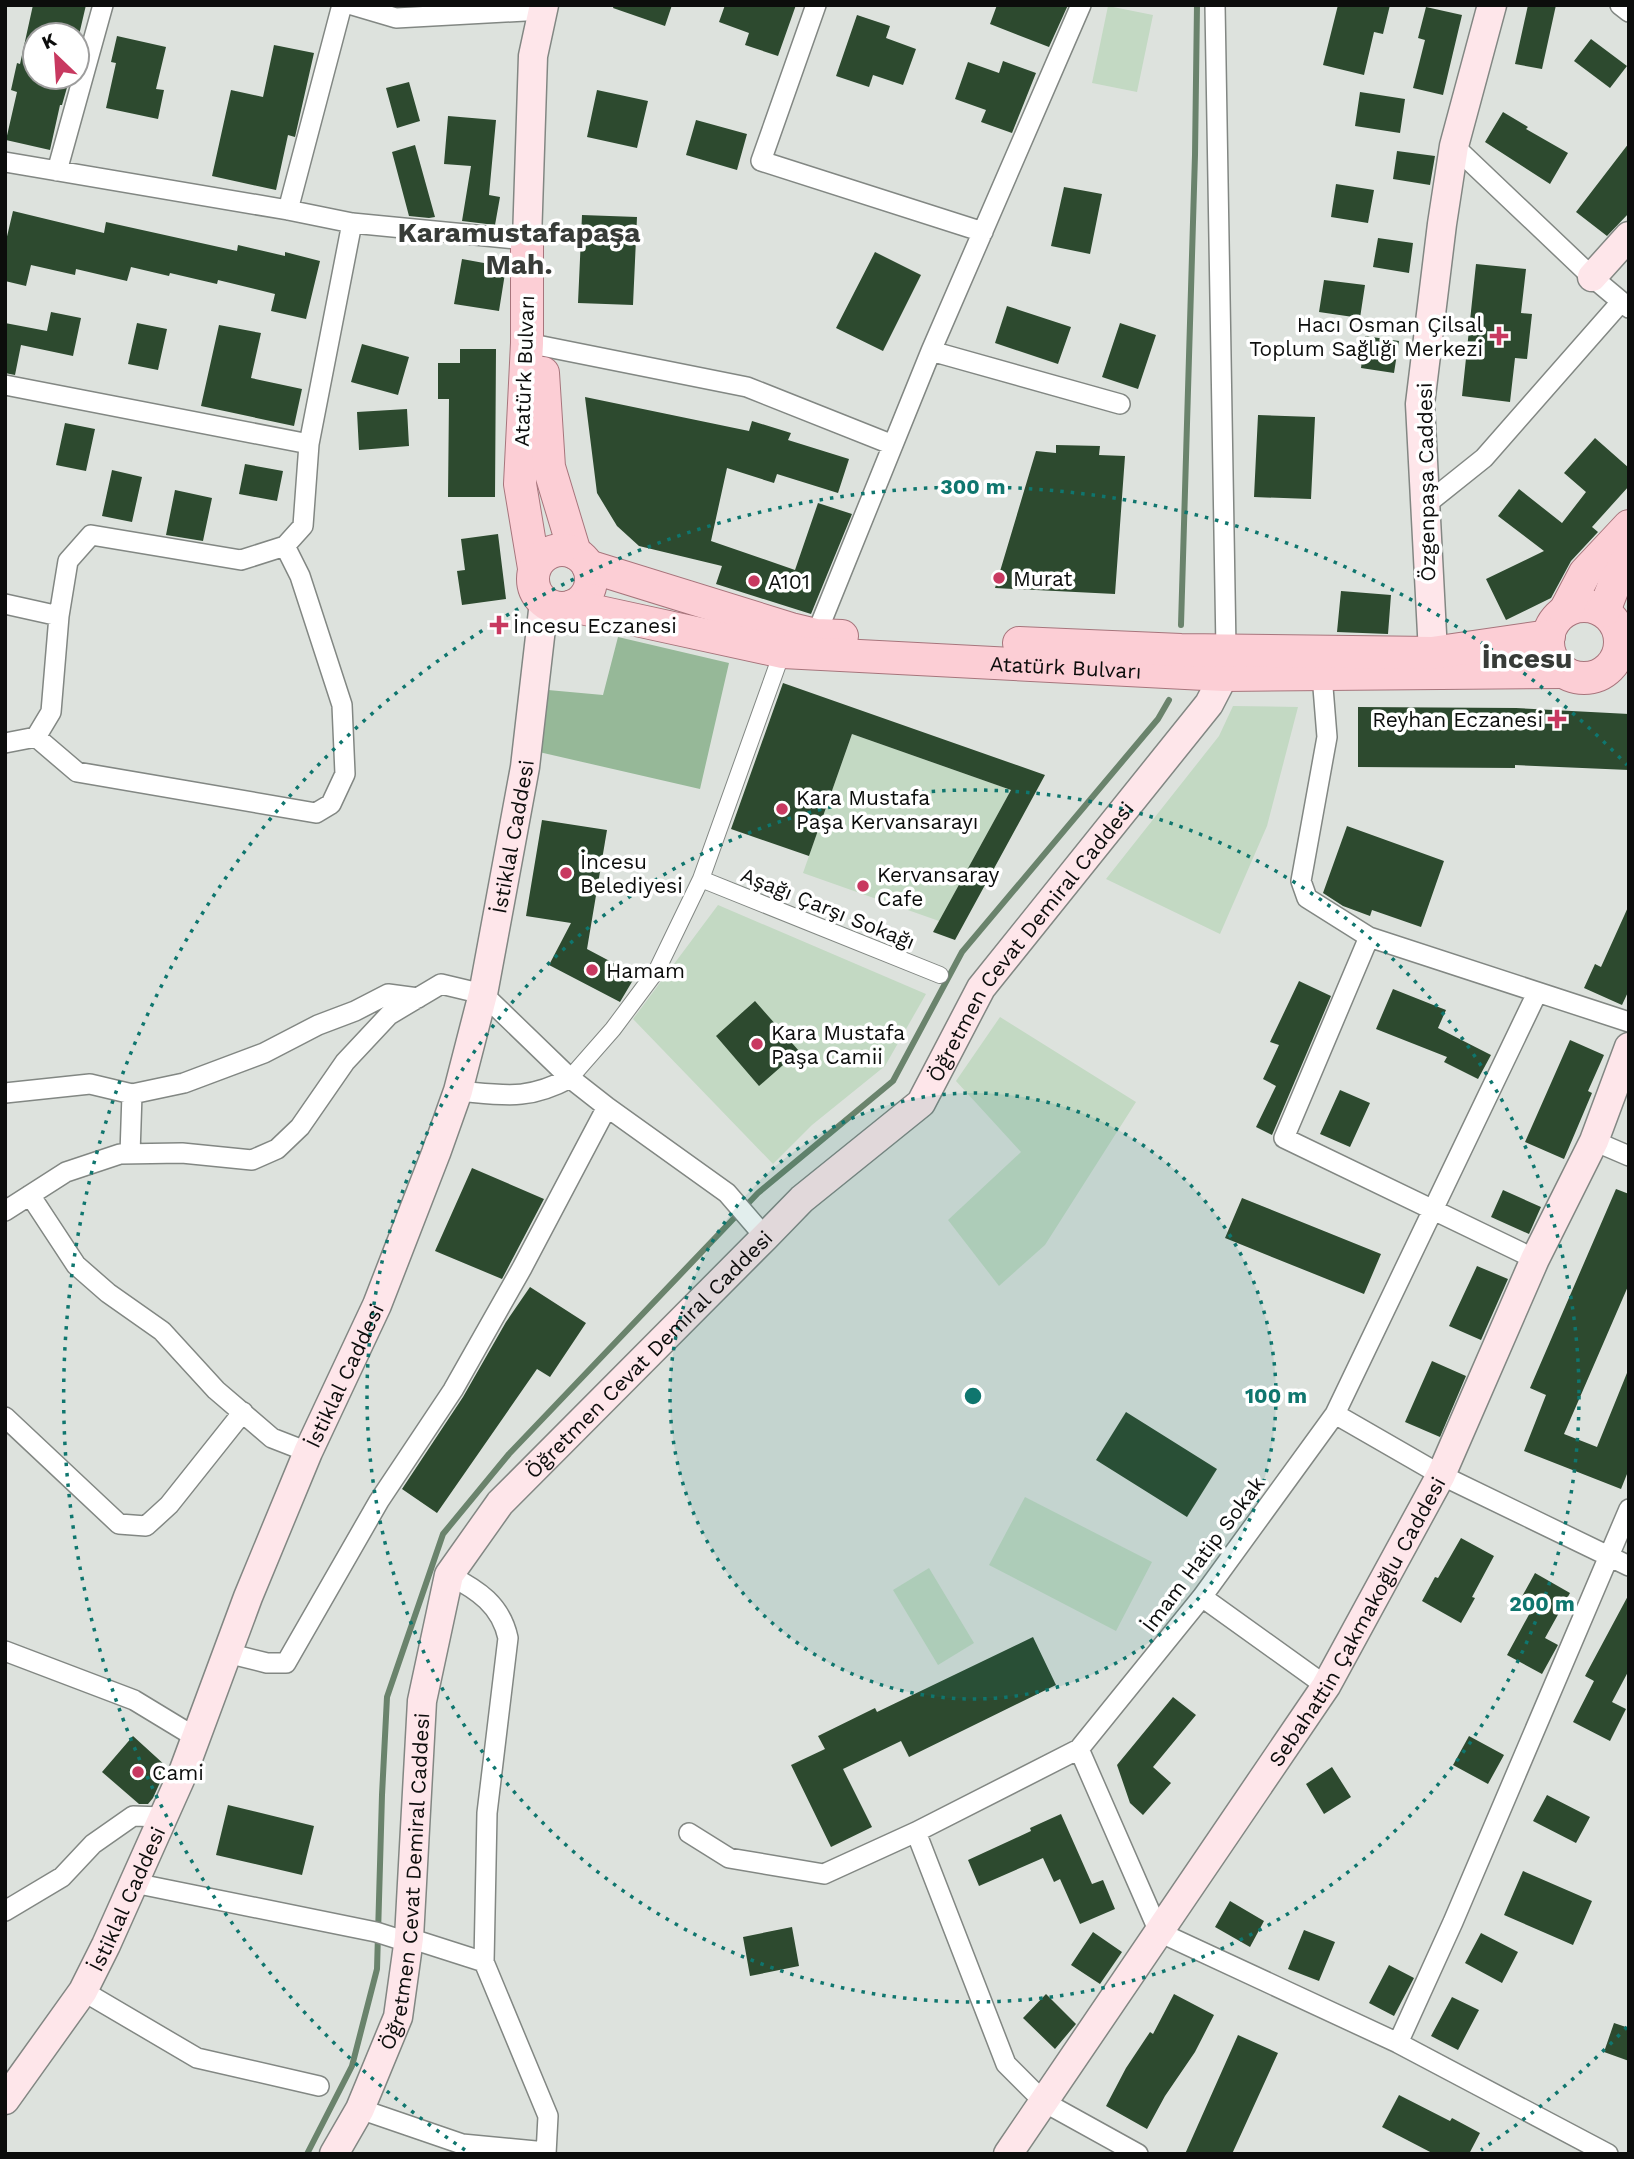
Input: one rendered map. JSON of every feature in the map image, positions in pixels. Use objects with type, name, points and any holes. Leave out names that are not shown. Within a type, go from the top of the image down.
[{"type":"main road","name":"Özgenpaşa Caddesi","points":[[1433,662],[1420,404],[1441,224],[1454,146],[1492,5]]},
{"type":"main road","points":[[527,240],[533,56],[544,8]]},
{"type":"main road","points":[[1592,277],[1629,236]]},
{"type":"main road","name":"Atatürk Bulvarı","points":[[527,240],[534,344],[549,467],[582,559]]},
{"type":"main road","name":"Atatürk Bulvarı","points":[[534,344],[520,484],[534,568],[534,587],[558,604],[797,639],[1181,650],[1225,662],[1322,676],[1433,662],[1557,623]]},
{"type":"main road","points":[[1629,526],[1585,573],[1557,623],[1551,656],[1564,671],[1583,678],[1616,674],[1620,647],[1616,580],[1629,557]]},
{"type":"main road","name":"Atatürk Bulvarı","points":[[534,568],[540,560],[556,550],[797,639]]},
{"type":"main road","points":[[558,604],[586,594],[590,585],[582,559]]},
{"type":"main road","name":"İstiklal Caddesi","points":[[6,2096],[83,1991],[134,1883],[182,1775],[227,1653],[308,1452],[377,1305],[458,1091],[483,994],[558,604]]},
{"type":"main road","points":[[1557,623],[1585,606],[1617,623]]},
{"type":"main road","name":"Atatürk Bulvarı","points":[[1225,662],[1300,652],[1433,662],[1530,674],[1564,671]]},
{"type":"main road","name":"Öğretmen Cevat Demiral Caddesi","points":[[334,2154],[360,2109],[398,2017],[422,1701],[449,1575],[499,1503],[758,1229],[802,1199],[921,1103],[981,988],[1209,704],[1225,662]]},
{"type":"main road","name":"Sebahattin Çakmakoğlu Caddesi","points":[[1008,2154],[1326,1686],[1441,1475],[1535,1259],[1594,1141],[1629,1047]]},
{"type":"street","points":[[57,171],[103,5]]},
{"type":"street","points":[[288,209],[342,5]]},
{"type":"street","points":[[352,5],[396,18],[544,8]]},
{"type":"street","points":[[816,5],[761,162],[983,232]]},
{"type":"street","points":[[458,1091],[519,1096],[545,1090],[570,1078],[613,1029],[657,970],[701,879],[797,639],[893,444],[1081,5]]},
{"type":"street","points":[[1215,5],[1225,662]]},
{"type":"street","points":[[1620,5],[1629,12]]},
{"type":"street","points":[[1424,506],[1484,458],[1625,305],[1454,146]]},
{"type":"street","points":[[5,162],[288,209],[352,223],[527,240]]},
{"type":"street","points":[[5,743],[36,737],[51,712],[59,616],[68,561],[91,535],[241,560],[285,546],[303,526],[309,444],[352,223]]},
{"type":"street","points":[[534,344],[747,387],[893,444]]},
{"type":"street","points":[[931,351],[1120,404]]},
{"type":"street","points":[[5,385],[309,444]]},
{"type":"street","points":[[36,737],[77,772],[316,813],[331,804],[345,774],[342,705],[300,576],[285,546]]},
{"type":"street","points":[[5,604],[59,616]]},
{"type":"street","points":[[1322,676],[1327,737],[1301,881],[1307,898],[1369,937],[1629,1022]]},
{"type":"street","name":"Aşağı Çarşı Sokağı","points":[[701,879],[940,975]]},
{"type":"street","points":[[1369,937],[1283,1138],[1535,1259]]},
{"type":"street","points":[[5,1211],[66,1171],[120,1154],[182,1153],[252,1160],[276,1149],[300,1127],[345,1062],[389,1015],[441,984],[483,994],[570,1078],[727,1193],[758,1229]]},
{"type":"street","name":"İmam Hatip Sokak","points":[[690,1833],[729,1858],[824,1874],[916,1832],[1079,1749],[1202,1597],[1335,1414],[1537,993]]},
{"type":"street","points":[[5,1093],[90,1084],[132,1094],[184,1083],[264,1053],[388,994],[418,998]]},
{"type":"street","points":[[130,1154],[132,1094]]},
{"type":"street","points":[[227,1653],[267,1663],[286,1663],[379,1501],[453,1390],[522,1268],[607,1107]]},
{"type":"street","points":[[1594,1141],[1629,1156]]},
{"type":"street","points":[[30,1195],[76,1265],[108,1293],[162,1331],[216,1390],[272,1438],[308,1452]]},
{"type":"street","points":[[5,1417],[119,1524],[146,1526],[169,1506],[243,1412]]},
{"type":"street","points":[[1335,1414],[1441,1475],[1629,1566]]},
{"type":"street","points":[[1398,2043],[1629,1509]]},
{"type":"street","points":[[360,2109],[462,2144],[546,2153],[548,2116],[484,1962],[487,1812],[508,1638],[500,1613],[490,1601],[477,1590],[449,1575]]},
{"type":"street","points":[[1202,1597],[1326,1686]]},
{"type":"street","points":[[5,1651],[134,1700],[195,1737]]},
{"type":"street","points":[[1079,1749],[1159,1932],[1398,2043],[1608,2154]]},
{"type":"street","points":[[5,1911],[62,1877],[93,1844],[133,1816],[163,1817]]},
{"type":"street","points":[[916,1832],[1006,2064],[1044,2102],[1134,2153]]},
{"type":"street","points":[[134,1883],[376,1932],[484,1962]]},
{"type":"street","points":[[83,1991],[197,2058],[319,2086]]},
{"type":"green space","points":[[1108,6],[1153,15],[1137,92],[1092,83]]},
{"type":"green space","points":[[618,637],[729,663],[700,789],[539,752],[548,690],[603,695]]},
{"type":"green space","points":[[1233,706],[1298,707],[1267,826],[1220,934],[1106,879],[1219,736]]},
{"type":"green space","points":[[852,734],[1011,790],[939,921],[803,873]]},
{"type":"green space","points":[[718,905],[926,994],[885,1066],[812,1125],[773,1164],[633,1019]]},
{"type":"green space","points":[[1000,1017],[1136,1102],[1045,1245],[999,1286],[948,1220],[1021,1152],[956,1081]]},
{"type":"green space","points":[[1025,1497],[1152,1562],[1116,1631],[989,1565]]},
{"type":"green space","points":[[929,1568],[974,1643],[938,1665],[893,1590]]},
{"type":"building","points":[[33,5],[86,5],[82,21],[29,21]]},
{"type":"building","points":[[614,5],[672,5],[665,26],[613,8]]},
{"type":"building","points":[[725,5],[796,5],[778,56],[745,45],[749,33],[719,22]]},
{"type":"building","points":[[997,5],[1068,5],[1049,47],[990,24]]},
{"type":"building","points":[[1338,5],[1390,5],[1383,34],[1374,32],[1364,75],[1323,65]]},
{"type":"building","points":[[1528,5],[1556,5],[1542,69],[1515,64]]},
{"type":"building","points":[[1426,7],[1462,15],[1443,95],[1413,88],[1425,40],[1418,38]]},
{"type":"building","points":[[857,15],[890,26],[886,38],[916,49],[903,85],[873,75],[869,87],[836,76]]},
{"type":"building","points":[[117,36],[166,47],[156,89],[164,90],[158,119],[106,108],[116,63],[111,62]]},
{"type":"building","points":[[1591,39],[1627,66],[1610,88],[1574,61]]},
{"type":"building","points":[[274,45],[314,53],[295,137],[288,135],[276,190],[212,176],[231,90],[263,97]]},
{"type":"building","points":[[21,59],[21,91],[66,91],[60,105],[50,150],[6,140],[17,92],[11,90],[17,63],[20,64]]},
{"type":"building","points":[[1003,61],[1036,73],[1012,133],[981,122],[986,110],[955,99],[968,62],[999,73]]},
{"type":"building","points":[[409,82],[420,121],[397,128],[386,88]]},
{"type":"building","points":[[597,90],[648,101],[637,148],[587,137]]},
{"type":"building","points":[[1360,92],[1405,99],[1400,133],[1355,126]]},
{"type":"building","points":[[1503,112],[1528,127],[1526,129],[1568,153],[1550,184],[1485,142]]},
{"type":"building","points":[[448,116],[496,120],[489,195],[500,197],[495,225],[462,221],[471,166],[444,164]]},
{"type":"building","points":[[696,120],[747,134],[737,170],[686,155]]},
{"type":"building","points":[[1629,143],[1629,213],[1607,236],[1576,212]]},
{"type":"building","points":[[415,145],[435,217],[409,216],[392,152]]},
{"type":"building","points":[[1397,151],[1435,156],[1430,185],[1393,179]]},
{"type":"building","points":[[1336,184],[1374,190],[1368,223],[1331,217]]},
{"type":"building","points":[[1064,187],[1102,194],[1090,254],[1051,246]]},
{"type":"building","points":[[13,211],[104,233],[106,222],[237,251],[238,245],[285,256],[285,252],[320,261],[306,319],[271,311],[275,294],[218,280],[217,284],[131,267],[127,281],[76,269],[75,275],[31,265],[26,286],[5,281],[5,245]]},
{"type":"building","points":[[582,215],[637,217],[633,305],[578,303]]},
{"type":"building","points":[[1378,238],[1413,243],[1409,273],[1373,267]]},
{"type":"building","points":[[875,252],[921,275],[883,351],[836,328]]},
{"type":"building","points":[[462,259],[506,267],[499,311],[454,304]]},
{"type":"building","name":"Hacı Osman Çilsal Toplum Sağlığı Merkezi","points":[[1476,264],[1526,269],[1521,313],[1532,314],[1527,359],[1515,358],[1510,402],[1462,396]]},
{"type":"building","points":[[1324,280],[1365,285],[1360,318],[1319,312]]},
{"type":"building","points":[[1007,306],[1071,327],[1058,364],[995,343]]},
{"type":"building","points":[[51,312],[81,318],[73,356],[21,345],[15,375],[5,373],[5,323],[47,331]]},
{"type":"building","points":[[137,323],[167,329],[158,370],[128,364]]},
{"type":"building","points":[[1120,323],[1156,335],[1138,389],[1102,377]]},
{"type":"building","points":[[219,325],[261,333],[251,378],[302,389],[294,426],[201,406]]},
{"type":"building","points":[[1365,336],[1399,341],[1394,373],[1361,368]]},
{"type":"building","points":[[362,344],[409,357],[398,395],[351,382]]},
{"type":"building","points":[[460,349],[496,349],[495,497],[448,497],[449,399],[438,399],[438,363],[460,363]]},
{"type":"building","points":[[585,397],[749,431],[752,421],[791,433],[788,440],[849,459],[838,493],[777,474],[774,483],[727,468],[711,541],[795,570],[818,503],[852,514],[811,614],[716,584],[722,566],[639,546],[617,526],[597,493]]},
{"type":"building","points":[[407,409],[409,446],[359,450],[357,412]]},
{"type":"building","points":[[1258,415],[1315,417],[1311,499],[1254,497]]},
{"type":"building","points":[[65,423],[95,429],[86,471],[56,465]]},
{"type":"building","points":[[1595,438],[1629,468],[1629,486],[1592,527],[1598,532],[1571,561],[1551,598],[1506,620],[1486,579],[1544,551],[1498,516],[1519,489],[1562,523],[1586,492],[1564,473]]},
{"type":"building","points":[[1056,445],[1100,446],[1099,455],[1125,456],[1115,594],[995,588],[1036,451],[1056,453]]},
{"type":"building","points":[[245,464],[283,471],[277,501],[239,494]]},
{"type":"building","points":[[112,470],[142,477],[132,522],[102,516]]},
{"type":"building","points":[[175,490],[212,498],[203,541],[166,535]]},
{"type":"building","points":[[498,534],[506,599],[462,605],[457,571],[465,570],[461,539]]},
{"type":"building","points":[[1341,591],[1391,595],[1388,634],[1337,632]]},
{"type":"building","name":"Kara Mustafa Paşa Kervansarayı","points":[[783,683],[1045,775],[955,940],[933,932],[1011,790],[852,734],[809,856],[731,829]]},
{"type":"building","points":[[1358,707],[1516,708],[1629,714],[1629,770],[1515,765],[1515,768],[1358,767]]},
{"type":"building","name":"İncesu Belediyesi","points":[[542,820],[607,830],[587,949],[636,975],[620,1002],[549,965],[571,923],[526,916]]},
{"type":"building","points":[[1347,826],[1444,861],[1421,927],[1372,910],[1370,916],[1343,906],[1323,893]]},
{"type":"building","points":[[1629,905],[1629,990],[1622,1005],[1584,988],[1595,964],[1601,967]]},
{"type":"building","points":[[1299,981],[1331,996],[1272,1135],[1256,1127],[1276,1086],[1263,1079],[1279,1045],[1270,1042]]},
{"type":"building","points":[[1393,989],[1446,1010],[1438,1028],[1491,1055],[1478,1079],[1444,1062],[1447,1057],[1376,1029]]},
{"type":"building","name":"Kara Mustafa Paşa Camii","points":[[755,1001],[799,1051],[759,1086],[716,1036]]},
{"type":"building","points":[[1570,1040],[1604,1055],[1588,1091],[1592,1093],[1564,1159],[1525,1142]]},
{"type":"building","points":[[1340,1090],[1370,1103],[1350,1147],[1320,1134]]},
{"type":"building","points":[[472,1168],[544,1199],[502,1279],[435,1251]]},
{"type":"building","points":[[1616,1189],[1629,1194],[1629,1284],[1564,1434],[1597,1447],[1629,1368],[1629,1469],[1621,1489],[1524,1451],[1546,1395],[1530,1388]]},
{"type":"building","points":[[1503,1190],[1541,1207],[1529,1234],[1491,1217]]},
{"type":"building","points":[[1242,1198],[1381,1254],[1364,1294],[1225,1238]]},
{"type":"building","points":[[1477,1266],[1508,1279],[1481,1340],[1449,1326]]},
{"type":"building","points":[[530,1287],[586,1323],[550,1377],[537,1369],[437,1513],[402,1489],[463,1397],[506,1322]]},
{"type":"building","points":[[1432,1361],[1466,1376],[1440,1437],[1405,1422]]},
{"type":"building","points":[[1126,1412],[1217,1469],[1187,1517],[1096,1460]]},
{"type":"building","points":[[1461,1538],[1494,1556],[1461,1623],[1422,1601]]},
{"type":"building","points":[[1535,1573],[1570,1593],[1545,1638],[1558,1645],[1542,1674],[1507,1655],[1532,1609],[1519,1602]]},
{"type":"building","points":[[1629,1594],[1629,1670],[1612,1702],[1626,1709],[1610,1741],[1573,1722],[1594,1681],[1585,1676]]},
{"type":"building","points":[[1033,1637],[1056,1685],[909,1757],[901,1741],[843,1769],[872,1827],[831,1847],[791,1765],[825,1749],[818,1736],[875,1708],[877,1712]]},
{"type":"building","points":[[1173,1697],[1196,1715],[1153,1767],[1171,1783],[1143,1815],[1130,1803],[1117,1765]]},
{"type":"building","name":"Cami","points":[[133,1736],[167,1767],[148,1804],[139,1804],[102,1772]]},
{"type":"building","points":[[1469,1736],[1504,1755],[1488,1784],[1453,1765]]},
{"type":"building","points":[[1332,1767],[1351,1797],[1324,1814],[1306,1784]]},
{"type":"building","points":[[1547,1795],[1590,1817],[1576,1843],[1533,1821]]},
{"type":"building","points":[[228,1805],[314,1826],[302,1875],[216,1855]]},
{"type":"building","points":[[1061,1814],[1092,1884],[1103,1880],[1115,1909],[1080,1924],[1060,1879],[1054,1882],[1043,1858],[979,1886],[968,1860]]},
{"type":"building","points":[[1523,1871],[1592,1901],[1573,1945],[1504,1915]]},
{"type":"building","points":[[1230,1901],[1264,1921],[1250,1947],[1215,1927]]},
{"type":"building","points":[[792,1927],[799,1966],[750,1976],[743,1937]]},
{"type":"building","points":[[1304,1930],[1335,1942],[1319,1981],[1288,1969]]},
{"type":"building","points":[[1093,1932],[1122,1952],[1100,1984],[1071,1965]]},
{"type":"building","points":[[1481,1933],[1518,1952],[1502,1983],[1465,1963]]},
{"type":"building","points":[[1389,1965],[1414,1978],[1394,2016],[1369,2003]]},
{"type":"building","points":[[1046,1994],[1076,2024],[1055,2049],[1023,2018]]},
{"type":"building","points":[[1174,1994],[1214,2015],[1195,2052],[1165,2096],[1147,2129],[1106,2106],[1126,2068],[1150,2032],[1153,2034]]},
{"type":"building","points":[[1452,1997],[1479,2010],[1458,2050],[1431,2036]]},
{"type":"building","points":[[1614,2023],[1629,2028],[1629,2061],[1604,2052]]},
{"type":"building","points":[[1238,2035],[1278,2053],[1232,2154],[1185,2154]]},
{"type":"building","points":[[1399,2095],[1480,2133],[1469,2154],[1434,2154],[1382,2127]]},
{"type":"waterway","points":[[1181,625],[1197,5]]},
{"type":"waterway","points":[[307,2154],[352,2066],[377,1969],[387,1697],[443,1534],[509,1454],[758,1193],[893,1081],[962,952],[1158,719],[1169,700]]},
{"type":"place","name":"Hacı Osman Çilsal Toplum Sağlığı Merkezi","points":[[1499,336]]},
{"type":"place","name":"Murat","points":[[999,578]]},
{"type":"place","name":"A101","points":[[754,581]]},
{"type":"place","name":"İncesu Eczanesi","points":[[499,625]]},
{"type":"place","name":"Reyhan Eczanesi","points":[[1557,719]]},
{"type":"place","name":"Kara Mustafa Paşa Kervansarayı","points":[[782,809]]},
{"type":"place","name":"İncesu Belediyesi","points":[[566,873]]},
{"type":"place","name":"Kervansaray Cafe","points":[[863,886]]},
{"type":"place","name":"Hamam","points":[[592,970]]},
{"type":"place","name":"Kara Mustafa Paşa Camii","points":[[757,1044]]},
{"type":"place","name":"Cami","points":[[138,1772]]},
{"type":"district","name":"Karamustafapaşa Mah.","points":[[519,248]]},
{"type":"district","name":"İncesu","points":[[1527,658]]}]
